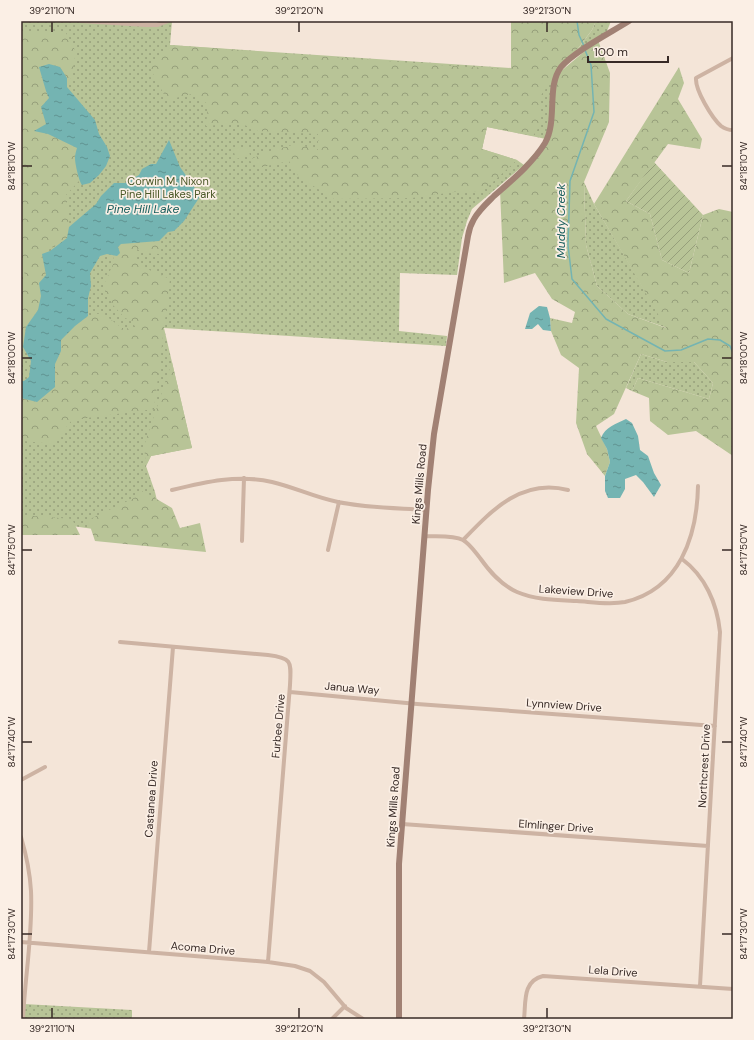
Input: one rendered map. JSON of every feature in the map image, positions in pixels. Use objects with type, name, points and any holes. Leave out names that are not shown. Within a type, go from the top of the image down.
[{"type":"street","points":[[81,21],[157,25],[168,21]]},
{"type":"street","name":"Kings Mills Road","points":[[399,1019],[399,864],[426,510],[434,434],[456,310],[464,255],[471,225],[481,210],[526,166],[545,142],[551,126],[555,78],[560,69],[571,58],[629,21]]},
{"type":"street","points":[[733,58],[696,78],[697,86],[705,103],[716,120],[726,129],[733,130]]},
{"type":"street","points":[[172,490],[219,480],[244,478],[271,482],[339,502],[361,506],[426,510]]},
{"type":"street","points":[[242,541],[244,478]]},
{"type":"street","name":"Lakeview Drive","points":[[463,540],[469,544],[489,570],[503,584],[523,594],[545,599],[617,603],[640,596],[658,586],[682,559],[692,537],[695,522],[698,486]]},
{"type":"street","points":[[424,536],[456,538],[463,540],[498,506],[515,496],[547,488],[568,490]]},
{"type":"street","points":[[328,550],[339,502]]},
{"type":"street","name":"Northcrest Drive","points":[[682,559],[695,570],[706,587],[715,605],[720,632],[700,986]]},
{"type":"street","name":"Furbee Drive","points":[[120,642],[284,657],[289,662],[291,669],[290,692],[268,962]]},
{"type":"street","name":"Castanea Drive","points":[[149,952],[172,647]]},
{"type":"street","name":"Janua Way","points":[[290,692],[412,703]]},
{"type":"street","name":"Lynnview Drive","points":[[412,703],[715,726]]},
{"type":"street","points":[[21,780],[45,767]]},
{"type":"street","name":"Elmlinger Drive","points":[[402,824],[708,846]]},
{"type":"street","points":[[21,837],[31,887],[31,912],[23,1019]]},
{"type":"street","name":"Acoma Drive","points":[[21,942],[268,962],[295,966],[310,972],[324,982],[345,1006],[363,1019]]},
{"type":"street","name":"Lela Drive","points":[[524,1019],[527,989],[532,981],[543,976],[733,988]]},
{"type":"street","points":[[332,1019],[345,1006]]},
{"type":"green space","name":"Corwin M. Nixon Pine Hill Lakes Park","points":[[21,21],[81,21],[146,25],[172,21],[170,45],[556,71],[546,139],[487,127],[482,149],[517,160],[524,165],[472,209],[462,238],[457,275],[400,273],[399,331],[447,336],[446,346],[164,328],[192,448],[151,456],[146,466],[155,492],[166,539],[21,519]]},
{"type":"green space","points":[[511,21],[596,21],[592,30],[560,72],[598,40],[610,73],[609,122],[584,182],[586,245],[597,286],[628,314],[666,328],[594,204],[679,67],[684,83],[678,99],[702,139],[700,149],[668,144],[626,201],[650,214],[662,260],[689,273],[703,215],[719,209],[733,212],[733,456],[696,431],[668,435],[650,421],[649,398],[632,391],[638,378],[709,399],[713,383],[694,362],[667,362],[641,354],[614,414],[596,426],[607,449],[610,462],[605,476],[587,454],[576,423],[579,368],[561,355],[551,331],[550,318],[572,323],[575,312],[552,299],[535,273],[504,283],[500,190],[545,142],[556,75],[539,98],[541,124],[533,136],[487,127],[482,149],[517,160],[483,191],[454,192],[412,198],[334,199],[299,177],[289,161],[258,168],[249,160],[270,151],[296,144],[318,150],[318,134],[258,131],[240,123],[206,126],[208,104],[192,94],[167,100],[150,68],[170,45],[511,69]]},
{"type":"green space","points":[[596,21],[611,21],[605,36],[571,58],[592,30]]},
{"type":"green space","points":[[21,33],[66,33],[76,52],[70,83],[61,69],[46,91],[49,98],[41,107],[46,124],[34,131],[48,134],[77,148],[76,157],[79,176],[79,181],[66,195],[69,227],[67,238],[42,254],[46,275],[39,283],[41,296],[38,310],[26,327],[23,347],[21,343],[21,318],[24,313],[21,294],[25,274],[21,269]]},
{"type":"green space","points":[[247,146],[250,155],[236,159],[233,149]]},
{"type":"green space","points":[[654,162],[703,215],[689,273],[662,260],[650,214],[626,201]]},
{"type":"green space","points":[[584,182],[594,204],[667,328],[628,314],[597,286],[586,245]]},
{"type":"green space","points":[[159,241],[159,254],[143,253],[137,249],[136,262],[153,272],[170,279],[154,409],[72,420],[53,444],[24,441],[21,443],[21,398],[37,402],[55,387],[55,364],[61,351],[61,340],[75,326],[88,316],[102,313],[122,328],[137,329],[130,320],[125,318],[111,303],[111,297],[105,293],[105,282],[114,262],[113,255],[117,256],[118,247],[121,244]]},
{"type":"green space","points":[[641,354],[667,362],[694,362],[713,383],[709,399],[638,378],[632,391],[626,388]]},
{"type":"green space","points":[[172,362],[192,448],[151,456],[146,466],[144,446]]},
{"type":"green space","points":[[143,491],[172,508],[180,528],[200,523],[206,552],[95,541],[88,520],[134,498]]},
{"type":"green space","points":[[21,515],[72,519],[80,535],[21,535]]},
{"type":"green space","points":[[24,1004],[132,1010],[132,1019],[23,1019]]},
{"type":"water","points":[[49,64],[60,67],[67,78],[67,87],[95,120],[99,134],[107,147],[110,156],[106,166],[90,183],[82,185],[77,172],[75,156],[77,148],[48,134],[34,131],[46,124],[41,107],[49,98],[39,67]]},
{"type":"water","name":"Pine Hill Lake","points":[[169,140],[180,167],[199,194],[199,198],[184,221],[174,231],[168,232],[159,241],[121,244],[118,247],[120,253],[117,256],[107,254],[100,256],[90,273],[91,286],[88,298],[88,316],[61,340],[61,351],[55,364],[55,387],[37,402],[21,398],[21,381],[24,381],[29,377],[31,361],[23,347],[26,327],[38,310],[41,296],[39,283],[46,275],[42,254],[50,251],[67,238],[69,227],[96,204],[101,196],[114,183],[125,183],[139,175],[142,169],[151,164],[156,164]]},
{"type":"water","points":[[539,306],[547,307],[551,331],[543,330],[538,324],[532,329],[525,329],[530,313]]},
{"type":"water","points":[[626,419],[632,423],[638,436],[640,450],[648,456],[654,473],[661,485],[654,497],[636,475],[625,479],[625,489],[620,498],[608,498],[605,491],[605,476],[610,462],[607,449],[601,438],[608,428]]},
{"type":"waterway","name":"Muddy Creek","points":[[577,21],[579,35],[584,46]]},
{"type":"waterway","name":"Muddy Creek","points":[[585,50],[591,65],[594,112],[570,181],[568,245],[572,279],[606,319],[665,351],[681,350],[708,339],[720,340],[730,346],[733,353]]}]
